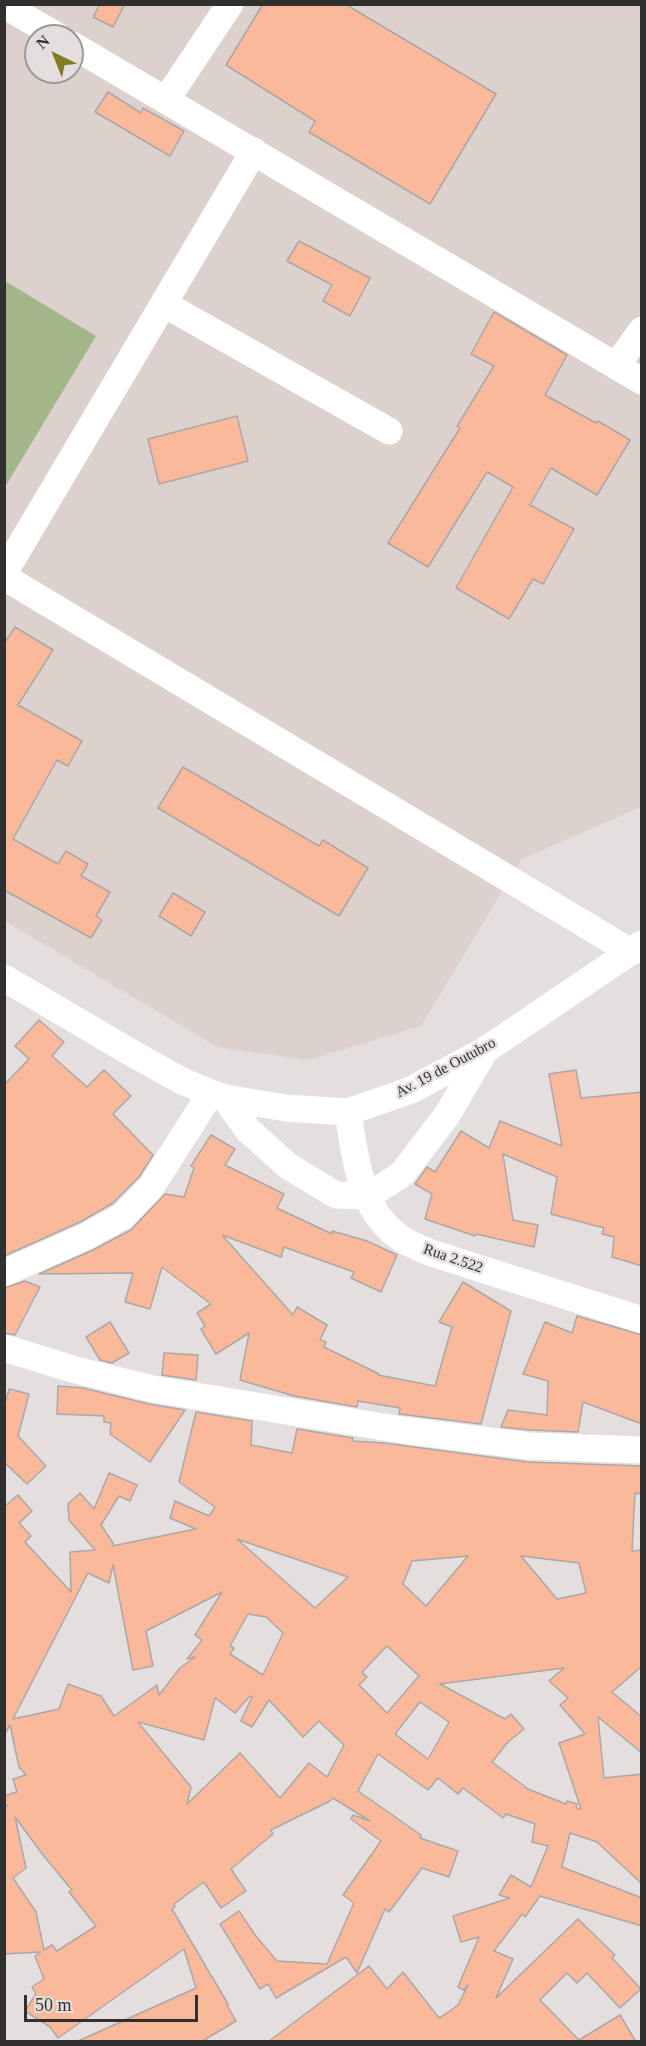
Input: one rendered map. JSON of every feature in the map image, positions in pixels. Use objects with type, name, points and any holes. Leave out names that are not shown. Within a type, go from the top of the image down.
[{"type":"street","points":[[166,100],[230,4]]},
{"type":"street","points":[[4,5],[36,24]]},
{"type":"street","points":[[84,52],[642,381]]},
{"type":"street","points":[[254,151],[4,575],[636,948]]},
{"type":"street","points":[[164,304],[389,431]]},
{"type":"street","points":[[616,366],[642,330]]},
{"type":"street","name":"Av. 19 de Outubro","points":[[4,978],[151,1064],[182,1081],[218,1096],[286,1108],[348,1112],[411,1090],[484,1051],[636,948]]},
{"type":"street","points":[[4,1273],[87,1236],[123,1216],[151,1187],[218,1096],[248,1130],[288,1166],[336,1195],[368,1196],[402,1174],[447,1115],[484,1051]]},
{"type":"street","name":"Rua 2.522","points":[[348,1112],[357,1171],[385,1226],[403,1240],[431,1253],[642,1320]]},
{"type":"street","points":[[4,1348],[76,1370],[153,1389],[402,1430],[529,1446],[642,1450]]},
{"type":"shaded area","points":[[5,5],[641,5],[641,807],[522,859],[421,1026],[308,1060],[217,1047],[5,921]]},
{"type":"green space","points":[[5,281],[96,336],[5,487]]},
{"type":"building","points":[[100,4],[125,4],[113,27],[93,17]]},
{"type":"building","points":[[263,4],[345,4],[496,94],[430,204],[309,132],[315,121],[226,65]]},
{"type":"building","points":[[108,92],[141,113],[143,108],[184,131],[170,156],[95,112]]},
{"type":"building","points":[[299,241],[370,278],[350,316],[323,301],[332,285],[287,261]]},
{"type":"building","points":[[494,312],[567,355],[545,395],[596,423],[598,421],[630,440],[597,495],[551,468],[530,505],[574,529],[543,584],[533,579],[509,619],[456,588],[513,487],[487,472],[428,567],[388,543],[460,428],[457,426],[494,366],[471,354]]},
{"type":"building","points":[[237,416],[248,461],[159,484],[148,439]]},
{"type":"building","points":[[15,627],[53,650],[18,705],[82,741],[68,766],[57,760],[13,839],[58,864],[66,851],[88,864],[81,876],[110,892],[96,916],[102,920],[91,938],[4,890],[4,644]]},
{"type":"building","points":[[183,767],[319,846],[323,840],[368,868],[339,916],[158,808]]},
{"type":"building","points":[[173,893],[205,912],[191,936],[159,916]]},
{"type":"building","points":[[39,1020],[64,1042],[52,1056],[87,1087],[104,1070],[131,1096],[113,1114],[153,1155],[139,1177],[113,1203],[80,1222],[4,1256],[4,1085],[29,1059],[15,1046]]},
{"type":"building","points":[[576,1070],[581,1098],[642,1092],[642,1266],[612,1257],[614,1237],[602,1234],[604,1228],[551,1214],[557,1177],[503,1154],[513,1220],[538,1225],[534,1247],[476,1234],[475,1236],[425,1219],[432,1194],[415,1184],[427,1167],[435,1172],[461,1131],[489,1148],[500,1121],[562,1146],[549,1074]]},
{"type":"building","points":[[211,1135],[235,1149],[225,1165],[284,1194],[277,1208],[332,1234],[332,1231],[367,1241],[397,1255],[381,1292],[351,1278],[354,1272],[284,1247],[281,1257],[222,1235],[293,1315],[297,1307],[327,1325],[320,1340],[326,1342],[324,1347],[378,1375],[435,1386],[452,1327],[439,1322],[463,1282],[511,1311],[481,1424],[399,1414],[400,1408],[358,1401],[357,1407],[294,1396],[240,1380],[249,1333],[216,1354],[201,1329],[205,1326],[197,1313],[211,1304],[162,1267],[150,1309],[125,1302],[133,1273],[39,1274],[131,1230],[165,1194],[184,1197],[194,1168],[191,1166]]},
{"type":"building","points":[[25,1281],[40,1287],[15,1335],[4,1333],[4,1288]]},
{"type":"building","points":[[577,1316],[642,1335],[642,1424],[583,1402],[578,1432],[501,1427],[508,1410],[547,1415],[548,1381],[523,1374],[545,1322],[572,1333]]},
{"type":"building","points":[[110,1322],[129,1353],[112,1363],[100,1360],[86,1337]]},
{"type":"building","points":[[164,1353],[198,1355],[196,1380],[162,1375]]},
{"type":"building","points":[[58,1386],[83,1388],[185,1410],[150,1462],[110,1434],[111,1423],[104,1422],[104,1416],[57,1414]]},
{"type":"building","points":[[9,1389],[29,1394],[18,1436],[46,1466],[27,1484],[4,1462],[4,1408]]},
{"type":"building","points":[[196,1412],[252,1421],[251,1445],[292,1453],[297,1429],[353,1438],[352,1441],[384,1443],[527,1462],[642,1466],[642,1494],[635,1493],[632,1551],[642,1550],[642,1666],[612,1692],[642,1717],[642,1753],[598,1717],[604,1778],[642,1774],[642,1884],[597,1842],[570,1833],[562,1867],[642,1898],[642,1926],[540,1896],[525,1917],[522,1914],[494,1951],[513,1959],[496,1998],[578,1919],[615,1955],[612,1958],[641,1989],[620,2008],[587,1973],[577,1983],[567,1973],[540,2000],[579,2040],[620,2015],[636,2042],[268,2042],[369,1966],[387,1989],[403,1972],[439,2018],[447,2013],[458,2005],[468,1985],[464,1990],[458,1987],[479,1937],[461,1942],[453,1916],[510,1898],[499,1895],[511,1875],[531,1887],[548,1846],[532,1842],[535,1824],[506,1814],[503,1818],[463,1788],[458,1794],[438,1778],[428,1790],[378,1754],[358,1791],[421,1835],[420,1838],[458,1851],[449,1877],[422,1868],[389,1912],[385,1909],[357,1973],[346,1957],[276,1998],[268,1984],[260,1989],[220,1924],[239,1911],[277,1961],[327,1964],[354,1903],[343,1895],[381,1841],[351,1819],[353,1815],[370,1821],[333,1798],[271,1830],[273,1834],[231,1869],[246,1891],[221,1908],[204,1882],[174,1904],[175,1907],[172,1909],[236,2021],[201,2042],[76,2042],[196,1988],[184,1949],[58,2038],[50,2027],[25,2011],[36,1994],[32,1987],[44,1979],[35,1956],[41,1952],[4,1954],[4,1806],[7,1806],[4,1796],[17,1792],[13,1779],[26,1775],[19,1767],[10,1725],[4,1735],[4,1507],[18,1495],[32,1511],[19,1523],[31,1536],[25,1542],[71,1592],[70,1552],[95,1550],[69,1520],[68,1504],[80,1493],[94,1509],[109,1473],[137,1485],[130,1501],[119,1496],[101,1525],[113,1543],[112,1546],[196,1529],[170,1518],[175,1501],[209,1516],[215,1507],[179,1482]],"holes":[[[237,1539],[348,1577],[315,1608]],[[468,1556],[426,1606],[403,1584],[412,1561]],[[521,1556],[579,1563],[586,1593],[557,1599]],[[113,1565],[133,1670],[153,1666],[146,1631],[222,1592],[195,1635],[202,1640],[187,1659],[195,1657],[180,1668],[159,1695],[157,1685],[114,1716],[101,1696],[68,1684],[59,1709],[13,1719],[88,1573],[109,1583]],[[248,1614],[266,1617],[283,1633],[263,1675],[230,1654],[234,1648],[230,1646]],[[387,1646],[419,1676],[387,1713],[359,1685],[367,1677],[362,1672]],[[564,1668],[549,1681],[568,1698],[560,1705],[585,1734],[559,1743],[581,1809],[576,1808],[577,1804],[567,1801],[566,1804],[528,1789],[492,1762],[508,1742],[524,1729],[511,1714],[505,1719],[440,1684]],[[250,1696],[252,1697],[241,1721],[252,1727],[269,1700],[303,1737],[319,1721],[344,1745],[327,1777],[309,1763],[280,1798],[240,1753],[187,1804],[191,1787],[138,1722],[204,1740],[215,1698],[235,1713]],[[420,1702],[449,1722],[428,1759],[395,1734]],[[15,1817],[72,1890],[69,1892],[96,1926],[57,1951],[52,1945],[44,1950],[36,1912],[13,1878],[26,1868]]]}]
